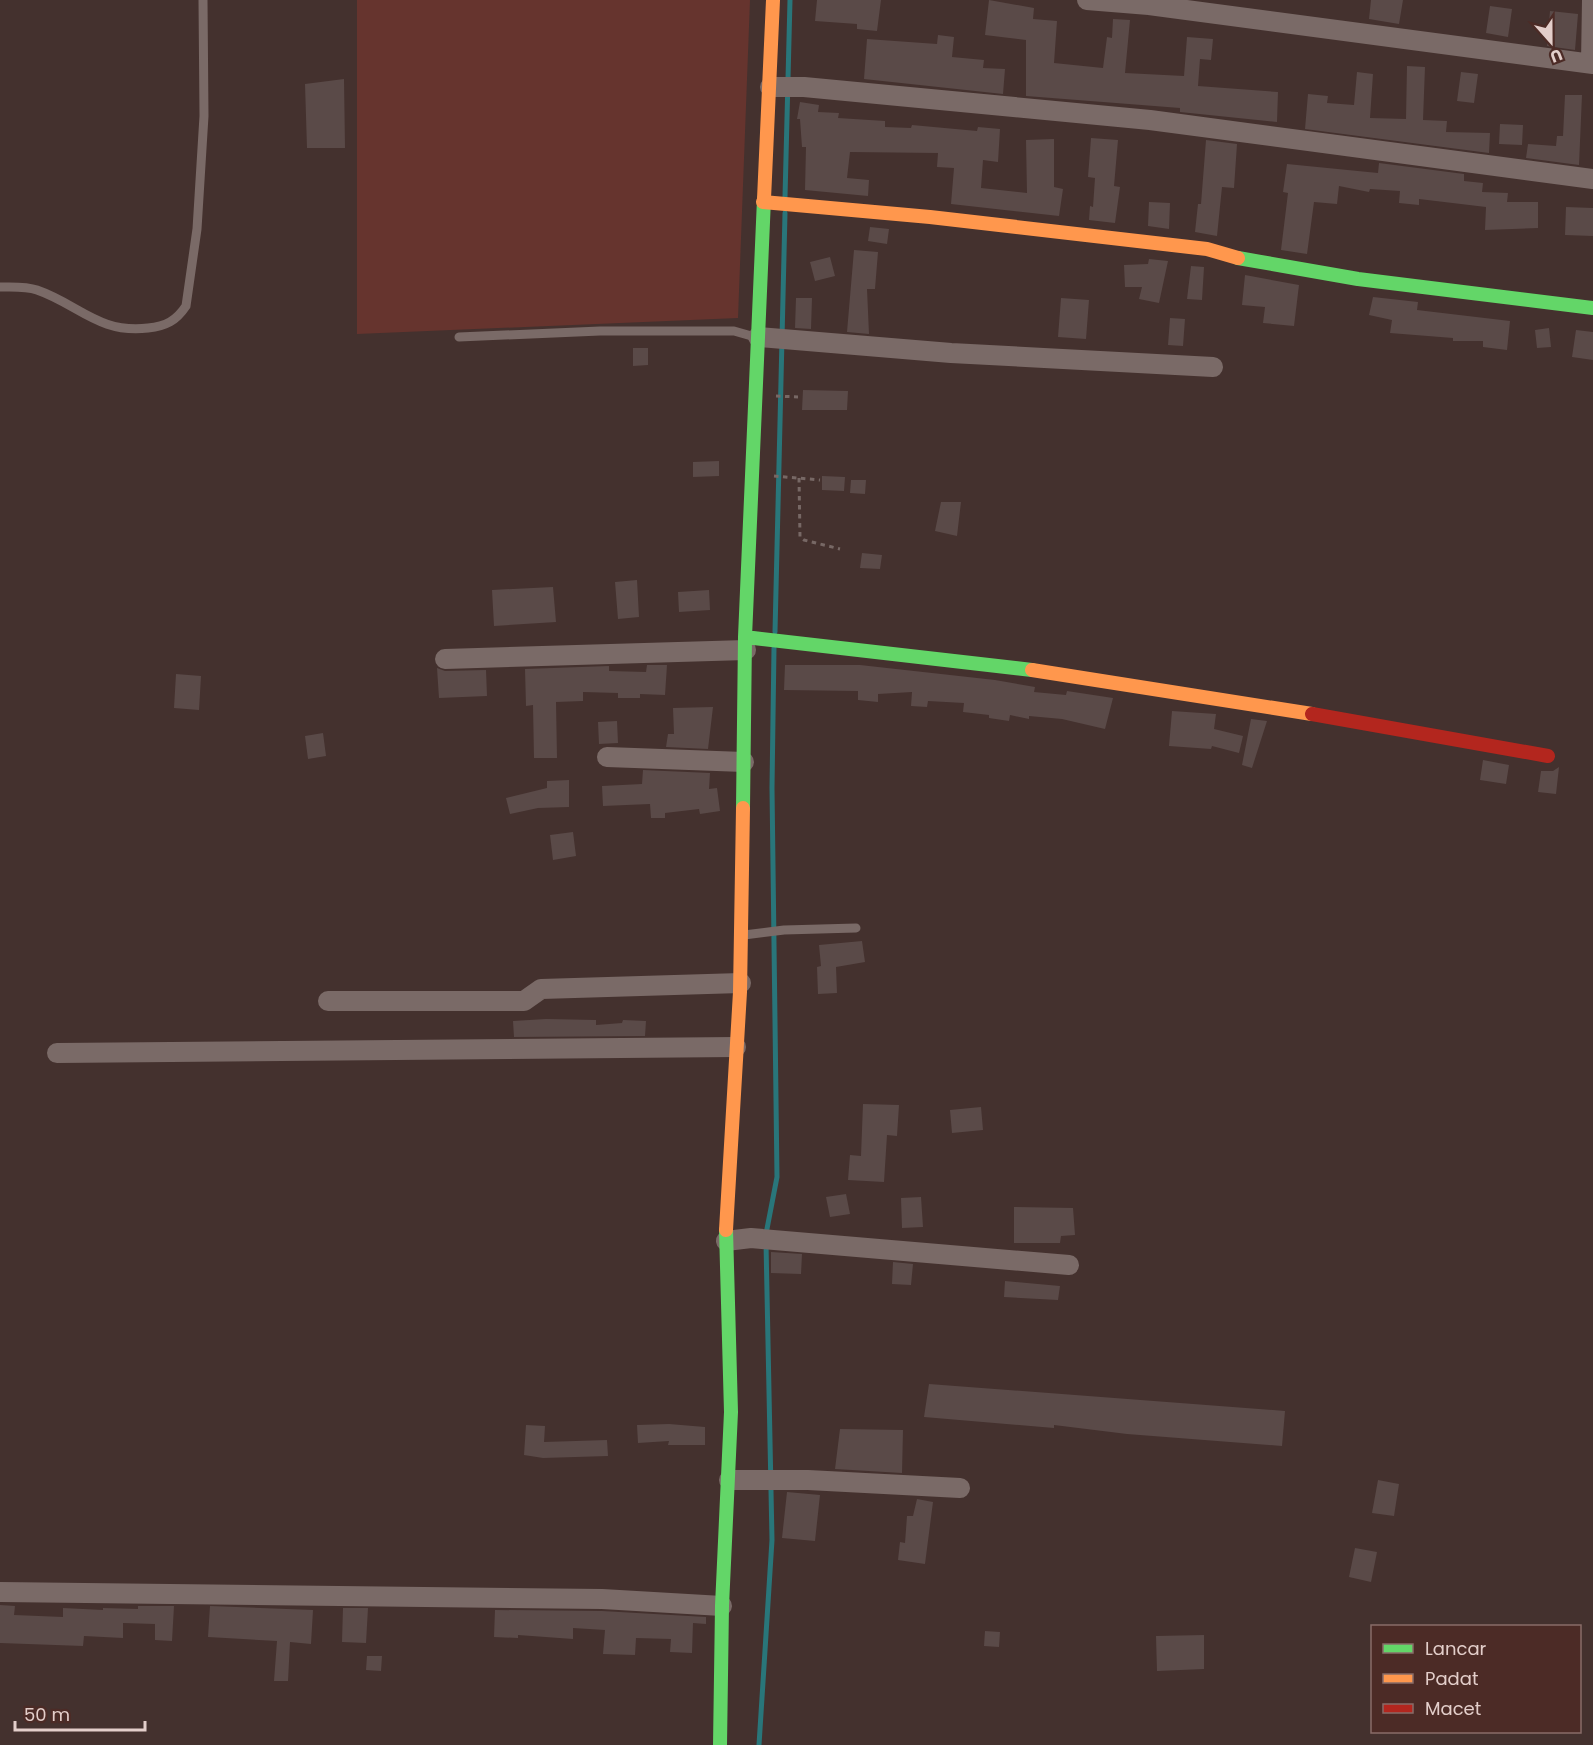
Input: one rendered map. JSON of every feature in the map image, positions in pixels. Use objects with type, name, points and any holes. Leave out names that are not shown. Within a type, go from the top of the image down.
[{"type":"street","points":[[720,1745],[722,1606],[731,1412],[726,1241],[741,983],[745,644],[770,203],[774,87],[773,0]]},
{"type":"street","points":[[1087,0],[1149,5],[1592,63],[1592,0]]},
{"type":"street","points":[[774,87],[804,87],[1150,120],[1593,179]]},
{"type":"street","points":[[770,203],[930,217],[1207,249],[1231,257],[1358,279],[1593,308]]},
{"type":"street","points":[[763,338],[794,342],[1213,368]]},
{"type":"street","points":[[445,659],[745,644],[764,639],[993,664],[1270,706],[1548,756]]},
{"type":"street","points":[[607,757],[744,762]]},
{"type":"street","points":[[328,1001],[524,1001],[541,989],[741,983]]},
{"type":"street","points":[[57,1053],[736,1047]]},
{"type":"street","points":[[726,1241],[751,1238],[1069,1265]]},
{"type":"street","points":[[729,1480],[751,1478],[960,1488]]},
{"type":"street","points":[[0,1592],[602,1599],[722,1606]]},
{"type":"lane","points":[[0,287],[35,289],[108,326],[138,329],[164,326],[179,317],[186,306],[197,228],[204,116],[202,0]]},
{"type":"lane","points":[[459,337],[722,331],[763,338]]},
{"type":"lane","points":[[742,935],[784,930],[856,928]]},
{"type":"path","points":[[787,396],[798,397]]},
{"type":"path","points":[[774,476],[820,480]]},
{"type":"path","points":[[797,478],[800,537],[840,549]]},
{"type":"shaded area","points":[[357,0],[750,0],[738,318],[357,334]]},
{"type":"building","points":[[817,0],[881,0],[877,31],[857,29],[857,24],[815,21]]},
{"type":"building","points":[[989,0],[1034,8],[1033,19],[1057,21],[1054,63],[1103,68],[1107,37],[1112,38],[1113,19],[1130,20],[1125,73],[1184,76],[1187,37],[1213,39],[1211,60],[1200,59],[1198,86],[1278,92],[1277,122],[1180,112],[1180,108],[1026,96],[1026,40],[985,35]]},
{"type":"building","points":[[1371,0],[1403,0],[1399,24],[1369,19]]},
{"type":"building","points":[[1490,6],[1512,9],[1508,37],[1486,33]]},
{"type":"building","points":[[1550,11],[1578,14],[1575,50],[1547,46]]},
{"type":"building","points":[[938,35],[954,37],[952,57],[984,60],[983,68],[1005,69],[1003,94],[864,79],[867,39],[937,44]]},
{"type":"building","points":[[1407,66],[1425,67],[1423,120],[1447,121],[1446,132],[1490,133],[1489,153],[1305,129],[1308,94],[1328,96],[1327,103],[1354,105],[1357,72],[1373,74],[1370,118],[1406,119]]},
{"type":"building","points":[[1461,72],[1478,74],[1474,103],[1457,101]]},
{"type":"building","points":[[344,79],[345,148],[307,148],[305,84]]},
{"type":"building","points":[[1565,95],[1582,95],[1579,165],[1526,158],[1528,144],[1556,146],[1557,136],[1563,136]]},
{"type":"building","points":[[800,102],[819,105],[818,112],[839,113],[838,118],[885,121],[885,127],[911,128],[912,125],[977,131],[978,127],[1000,129],[998,162],[983,160],[981,188],[1027,193],[1026,140],[1054,139],[1054,187],[1063,189],[1059,216],[951,204],[954,168],[937,167],[938,153],[850,152],[847,178],[869,180],[868,196],[805,190],[806,147],[802,147],[800,119],[797,119]]},
{"type":"building","points":[[1500,124],[1523,125],[1522,145],[1499,144]]},
{"type":"building","points":[[1091,138],[1118,140],[1114,186],[1120,187],[1115,223],[1089,220],[1090,206],[1093,207],[1095,178],[1088,177]]},
{"type":"building","points":[[1206,140],[1237,144],[1234,188],[1222,187],[1217,236],[1195,232],[1198,204],[1201,204]]},
{"type":"building","points":[[1379,163],[1464,174],[1464,181],[1483,183],[1482,192],[1508,193],[1507,202],[1538,202],[1538,228],[1485,230],[1486,207],[1419,199],[1419,205],[1399,203],[1400,191],[1370,189],[1369,192],[1339,186],[1337,204],[1314,202],[1307,254],[1281,250],[1288,193],[1283,192],[1287,164],[1378,173]]},
{"type":"building","points":[[1149,202],[1170,203],[1169,229],[1148,226]]},
{"type":"building","points":[[1566,207],[1593,208],[1593,236],[1565,235]]},
{"type":"building","points":[[870,227],[889,229],[887,244],[868,241]]},
{"type":"building","points":[[854,250],[878,252],[875,289],[867,289],[869,334],[847,332]]},
{"type":"building","points":[[830,257],[835,276],[815,281],[810,262]]},
{"type":"building","points":[[1149,259],[1168,261],[1159,303],[1139,299],[1142,287],[1125,287],[1124,265],[1148,264]]},
{"type":"building","points":[[1191,266],[1204,267],[1202,300],[1187,299]]},
{"type":"building","points":[[1245,275],[1299,285],[1294,326],[1263,323],[1265,307],[1242,305]]},
{"type":"building","points":[[1373,297],[1418,302],[1417,310],[1510,321],[1507,350],[1483,347],[1483,341],[1453,341],[1453,338],[1390,333],[1392,320],[1369,315]]},
{"type":"building","points":[[796,298],[812,298],[811,329],[795,328]]},
{"type":"building","points":[[1061,298],[1089,300],[1086,339],[1058,337]]},
{"type":"building","points":[[1170,318],[1185,319],[1183,346],[1168,345]]},
{"type":"building","points":[[1549,328],[1551,347],[1537,348],[1535,330]]},
{"type":"building","points":[[1576,330],[1593,332],[1593,360],[1572,357]]},
{"type":"building","points":[[633,348],[648,348],[648,365],[633,366]]},
{"type":"building","points":[[803,390],[848,391],[847,410],[802,410]]},
{"type":"building","points":[[719,461],[719,476],[693,477],[693,462]]},
{"type":"building","points":[[822,476],[845,477],[844,491],[822,490]]},
{"type":"building","points":[[851,480],[866,480],[865,494],[850,493]]},
{"type":"building","points":[[941,502],[961,502],[957,536],[935,531]]},
{"type":"building","points":[[862,553],[882,555],[880,569],[860,568]]},
{"type":"building","points":[[637,580],[639,617],[618,619],[615,582]]},
{"type":"building","points":[[553,587],[556,622],[494,626],[492,590]]},
{"type":"building","points":[[709,590],[710,610],[679,612],[678,592]]},
{"type":"building","points":[[647,665],[667,665],[665,695],[640,694],[640,698],[618,698],[618,693],[583,692],[583,701],[556,702],[557,758],[534,758],[533,705],[526,706],[525,669],[609,666],[609,671],[646,672]]},
{"type":"building","points":[[785,665],[860,665],[995,680],[1035,687],[1034,692],[1066,695],[1067,691],[1113,698],[1105,729],[1062,719],[1029,716],[1029,719],[1010,715],[1009,721],[989,718],[989,715],[963,712],[964,703],[928,701],[927,707],[911,706],[912,692],[878,694],[878,702],[858,700],[858,691],[784,690]]},
{"type":"building","points":[[437,668],[445,671],[486,670],[487,696],[439,698]]},
{"type":"building","points":[[176,674],[201,676],[199,710],[174,708]]},
{"type":"building","points":[[713,707],[708,749],[666,747],[668,734],[674,734],[673,708]]},
{"type":"building","points":[[1172,711],[1216,714],[1214,729],[1243,736],[1239,753],[1212,746],[1211,749],[1169,746]]},
{"type":"building","points":[[1251,719],[1267,721],[1252,768],[1242,765]]},
{"type":"building","points":[[617,721],[618,743],[599,744],[598,722]]},
{"type":"building","points":[[323,733],[326,756],[308,759],[305,736]]},
{"type":"building","points":[[1483,760],[1509,765],[1506,784],[1480,780]]},
{"type":"building","points":[[1559,767],[1556,794],[1538,792],[1541,771],[1553,771]]},
{"type":"building","points":[[643,770],[710,773],[709,789],[717,788],[720,811],[700,814],[699,809],[665,813],[665,818],[651,818],[650,804],[603,806],[602,786],[642,784]]},
{"type":"building","points":[[569,780],[569,807],[538,808],[510,814],[506,798],[547,788],[547,781]]},
{"type":"building","points":[[573,832],[576,856],[553,860],[550,835]]},
{"type":"building","points":[[862,941],[865,962],[836,967],[837,993],[818,994],[817,967],[821,966],[819,945]]},
{"type":"building","points":[[596,1020],[596,1025],[622,1023],[623,1020],[646,1021],[645,1036],[514,1037],[513,1021]]},
{"type":"building","points":[[863,1104],[899,1105],[897,1136],[887,1135],[884,1182],[848,1180],[850,1155],[861,1156]]},
{"type":"building","points":[[981,1107],[983,1130],[952,1133],[950,1110]]},
{"type":"building","points":[[846,1194],[850,1214],[830,1217],[826,1197]]},
{"type":"building","points":[[921,1197],[923,1227],[902,1228],[901,1198]]},
{"type":"building","points":[[1014,1207],[1073,1208],[1075,1235],[1061,1236],[1060,1243],[1014,1243]]},
{"type":"building","points":[[771,1252],[802,1254],[801,1274],[771,1273]]},
{"type":"building","points":[[893,1262],[913,1264],[911,1285],[892,1284]]},
{"type":"building","points":[[1005,1281],[1060,1286],[1058,1300],[1004,1297]]},
{"type":"building","points":[[929,1384],[1285,1411],[1282,1446],[1127,1434],[1054,1425],[1054,1428],[924,1417]]},
{"type":"building","points":[[669,1424],[705,1427],[705,1445],[668,1445],[669,1441],[638,1443],[637,1425]]},
{"type":"building","points":[[526,1425],[545,1426],[544,1442],[607,1440],[608,1456],[543,1458],[524,1455]]},
{"type":"building","points":[[840,1429],[903,1430],[902,1473],[835,1469]]},
{"type":"building","points":[[1378,1480],[1399,1484],[1394,1516],[1372,1513]]},
{"type":"building","points":[[787,1492],[820,1495],[815,1541],[782,1538]]},
{"type":"building","points":[[917,1499],[933,1502],[925,1564],[898,1560],[900,1542],[905,1543],[907,1516],[913,1516]]},
{"type":"building","points":[[1355,1548],[1377,1552],[1371,1582],[1349,1577]]},
{"type":"building","points":[[0,1605],[15,1606],[14,1615],[63,1617],[63,1608],[103,1610],[103,1608],[138,1609],[138,1606],[174,1606],[172,1641],[155,1640],[155,1624],[123,1623],[123,1638],[84,1636],[83,1646],[0,1643]]},
{"type":"building","points":[[210,1606],[313,1610],[311,1644],[290,1642],[288,1681],[274,1681],[277,1641],[208,1637]]},
{"type":"building","points":[[343,1608],[368,1608],[366,1643],[342,1642]]},
{"type":"building","points":[[495,1610],[602,1611],[706,1617],[706,1624],[693,1623],[692,1653],[670,1652],[671,1639],[636,1638],[635,1655],[603,1654],[605,1630],[573,1628],[573,1639],[518,1635],[518,1638],[494,1637]]},
{"type":"building","points":[[985,1631],[1000,1632],[999,1647],[984,1646]]},
{"type":"building","points":[[1204,1635],[1204,1669],[1157,1671],[1156,1636]]},
{"type":"building","points":[[367,1656],[382,1656],[381,1671],[366,1670]]},
{"type":"waterway","points":[[785,197],[790,0]]},
{"type":"waterway","points":[[775,632],[785,213]]},
{"type":"waterway","points":[[766,1234],[777,1177],[772,788],[774,648]]},
{"type":"waterway","points":[[759,1745],[772,1540],[766,1243]]},
{"type":"traffic: fast","points":[[743,808],[745,637],[764,199]]},
{"type":"traffic: fast","points":[[1238,258],[1358,279],[1593,308]]},
{"type":"traffic: fast","points":[[745,637],[1032,670]]},
{"type":"traffic: fast","points":[[720,1745],[722,1606],[731,1412],[726,1230]]},
{"type":"traffic: slow","points":[[764,199],[773,0]]},
{"type":"traffic: slow","points":[[763,202],[930,217],[1207,249],[1238,258]]},
{"type":"traffic: slow","points":[[1032,670],[1312,714]]},
{"type":"traffic: slow","points":[[726,1230],[740,992],[743,808]]},
{"type":"traffic: jam","points":[[1312,714],[1548,756]]}]
